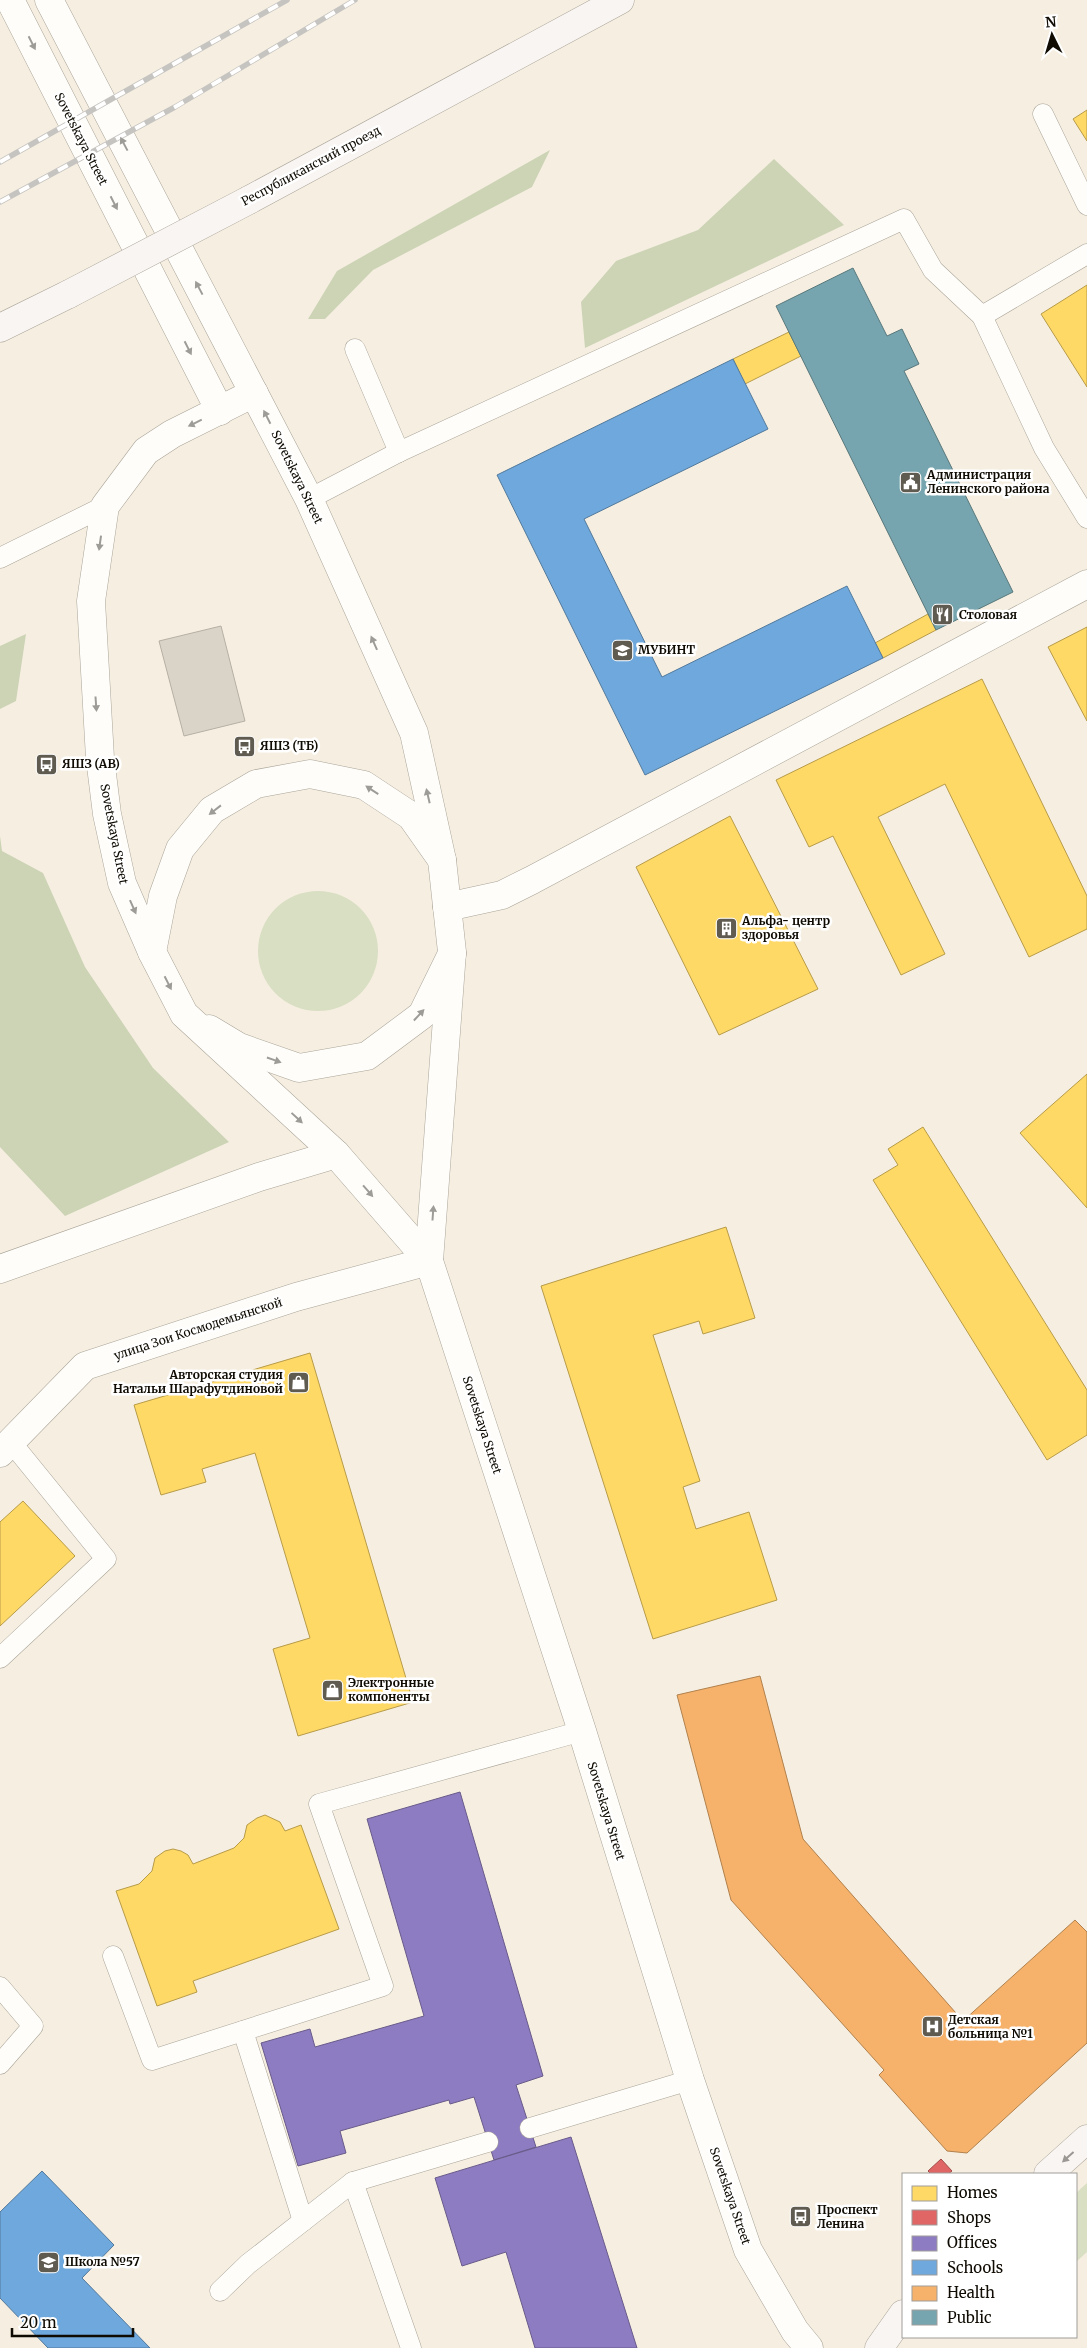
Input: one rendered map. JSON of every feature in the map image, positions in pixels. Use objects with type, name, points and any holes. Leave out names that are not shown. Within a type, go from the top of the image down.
[{"type":"main road","name":"Республиканский проезд","points":[[0,328],[249,200],[620,0]]},
{"type":"main road","points":[[1049,2173],[1087,2139]]},
{"type":"main road","points":[[879,2348],[902,2315]]},
{"type":"street","name":"Sovetskaya Street","points":[[10,0],[220,411]]},
{"type":"street","name":"Sovetskaya Street","points":[[48,0],[309,499],[414,733],[442,860],[452,952],[429,1261],[582,1731],[690,2080],[748,2250],[795,2330],[808,2348]]},
{"type":"street","name":"Sovetskaya Street","points":[[254,393],[172,434],[146,451],[105,506],[91,600],[100,758],[107,814],[122,883],[152,952],[184,1014],[336,1154],[429,1261]]},
{"type":"street","points":[[447,907],[502,895],[532,880],[1087,584]]},
{"type":"street","points":[[152,952],[163,896],[180,849],[212,810],[256,784],[310,774],[364,785],[410,816],[442,860]]},
{"type":"street","points":[[184,1014],[239,1047],[299,1068],[367,1056],[422,1015],[452,952]]},
{"type":"street","points":[[0,1269],[259,1177],[336,1154]]},
{"type":"street","name":"улица Зои Космодемьянской","points":[[5,1447],[85,1366],[296,1298],[429,1261]]},
{"type":"lane","points":[[1043,114],[1087,205]]},
{"type":"lane","points":[[309,499],[399,452],[904,219],[933,270],[982,316],[1044,448],[1087,518]]},
{"type":"lane","points":[[982,316],[1087,254]]},
{"type":"lane","points":[[355,349],[399,452]]},
{"type":"lane","points":[[0,558],[105,506]]},
{"type":"lane","points":[[0,1658],[106,1559],[5,1447]]},
{"type":"lane","points":[[114,1956],[152,2060],[383,1986],[319,1804],[582,1731]]},
{"type":"lane","points":[[0,1987],[33,2026],[0,2064]]},
{"type":"lane","points":[[243,2030],[304,2222]]},
{"type":"lane","points":[[530,2128],[690,2080]]},
{"type":"lane","points":[[220,2290],[248,2264],[353,2182],[488,2142]]},
{"type":"lane","points":[[353,2182],[411,2348]]},
{"type":"green space","points":[[550,150],[532,187],[373,270],[325,319],[308,319],[337,271]]},
{"type":"green space","points":[[774,159],[844,225],[585,348],[581,302],[616,261],[698,230]]},
{"type":"green space","points":[[26,634],[16,701],[0,709],[0,646]]},
{"type":"green space","points":[[0,836],[2,851],[43,873],[85,967],[153,1068],[229,1142],[65,1216],[0,1147]]},
{"type":"green space","points":[[318,891],[341,895],[361,908],[374,928],[378,951],[374,974],[361,994],[341,1007],[318,1011],[295,1007],[275,994],[262,974],[258,951],[262,928],[275,908],[295,895]]},
{"type":"green space","points":[[1087,2183],[1087,2252],[1077,2261],[1077,2192]]},
{"type":"building: Homes","points":[[1087,110],[1087,141],[1073,119]]},
{"type":"building: Homes","points":[[1087,285],[1087,387],[1041,314]]},
{"type":"building: Homes","points":[[789,332],[801,356],[745,384],[733,359]]},
{"type":"building: Homes","points":[[928,614],[936,630],[883,658],[875,643]]},
{"type":"building: Homes","points":[[1087,627],[1087,721],[1048,647]]},
{"type":"building: Homes","points":[[982,679],[1087,896],[1087,929],[1029,957],[945,784],[878,817],[945,954],[901,975],[833,836],[809,847],[776,780]]},
{"type":"building: Homes","name":"Альфа- центр здоровья","points":[[730,816],[818,989],[719,1035],[636,867]]},
{"type":"building: Homes","points":[[1087,1074],[1087,1208],[1020,1133]]},
{"type":"building: Homes","points":[[923,1127],[1087,1390],[1087,1435],[1047,1460],[873,1180],[898,1165],[888,1149]]},
{"type":"building: Homes","points":[[726,1227],[755,1318],[703,1334],[699,1321],[653,1335],[700,1481],[683,1487],[696,1529],[749,1512],[777,1600],[653,1639],[541,1286]]},
{"type":"building: Homes","points":[[310,1353],[413,1702],[298,1736],[273,1649],[310,1638],[255,1453],[202,1469],[206,1482],[161,1495],[134,1405]]},
{"type":"building: Homes","points":[[23,1501],[75,1556],[0,1626],[0,1522]]},
{"type":"building: Homes","points":[[265,1815],[280,1822],[285,1831],[301,1825],[339,1929],[193,1981],[197,1992],[157,2006],[116,1891],[139,1884],[152,1871],[155,1858],[165,1851],[173,1849],[181,1851],[188,1855],[193,1864],[234,1848],[244,1838],[247,1825]]},
{"type":"building: Shops","points":[[941,2159],[952,2171],[949,2173],[930,2173],[928,2171]]},
{"type":"building: Offices","points":[[460,1792],[543,2076],[516,2085],[536,2147],[494,2160],[474,2097],[450,2104],[449,2100],[340,2131],[346,2153],[298,2166],[261,2043],[310,2029],[315,2047],[424,2016],[367,1819]]},
{"type":"building: Offices","points":[[571,2137],[637,2348],[535,2348],[506,2252],[462,2266],[435,2178]]},
{"type":"building: Schools","points":[[733,359],[768,429],[584,519],[662,677],[847,586],[883,658],[645,775],[497,475]]},
{"type":"building: Schools","name":"Школа №57","points":[[42,2171],[114,2245],[82,2278],[150,2348],[48,2348],[0,2298],[0,2212]]},
{"type":"building: Health","points":[[760,1676],[803,1839],[963,2021],[1075,1920],[1087,1932],[1087,2043],[967,2153],[947,2151],[879,2075],[884,2070],[731,1900],[677,1695]]},
{"type":"building: Public","name":"Администрация Ленинского района","points":[[853,268],[887,336],[902,329],[919,364],[904,371],[1013,592],[936,630],[776,306]]},
{"type":"building: Other","points":[[221,626],[245,721],[184,736],[159,641]]},
{"type":"railway","points":[[0,162],[287,0]]},
{"type":"railway","points":[[0,202],[175,107],[355,0]]},
{"type":"place","name":"Администрация Ленинского района","points":[[911,482]]},
{"type":"place","name":"Столовая","points":[[943,615]]},
{"type":"place","name":"МУБИНТ","points":[[622,650]]},
{"type":"place","name":"ЯШЗ (ТБ)","points":[[244,746]]},
{"type":"place","name":"ЯШЗ (АВ)","points":[[46,764]]},
{"type":"place","name":"Альфа- центр здоровья","points":[[726,928]]},
{"type":"place","name":"Авторская студия Натальи Шарафутдиновой","points":[[299,1382]]},
{"type":"place","name":"Электронные компоненты","points":[[332,1690]]},
{"type":"place","name":"Детская больница №1","points":[[932,2027]]},
{"type":"place","name":"Проспект Ленина","points":[[801,2217]]},
{"type":"place","name":"Школа №57","points":[[49,2262]]}]
